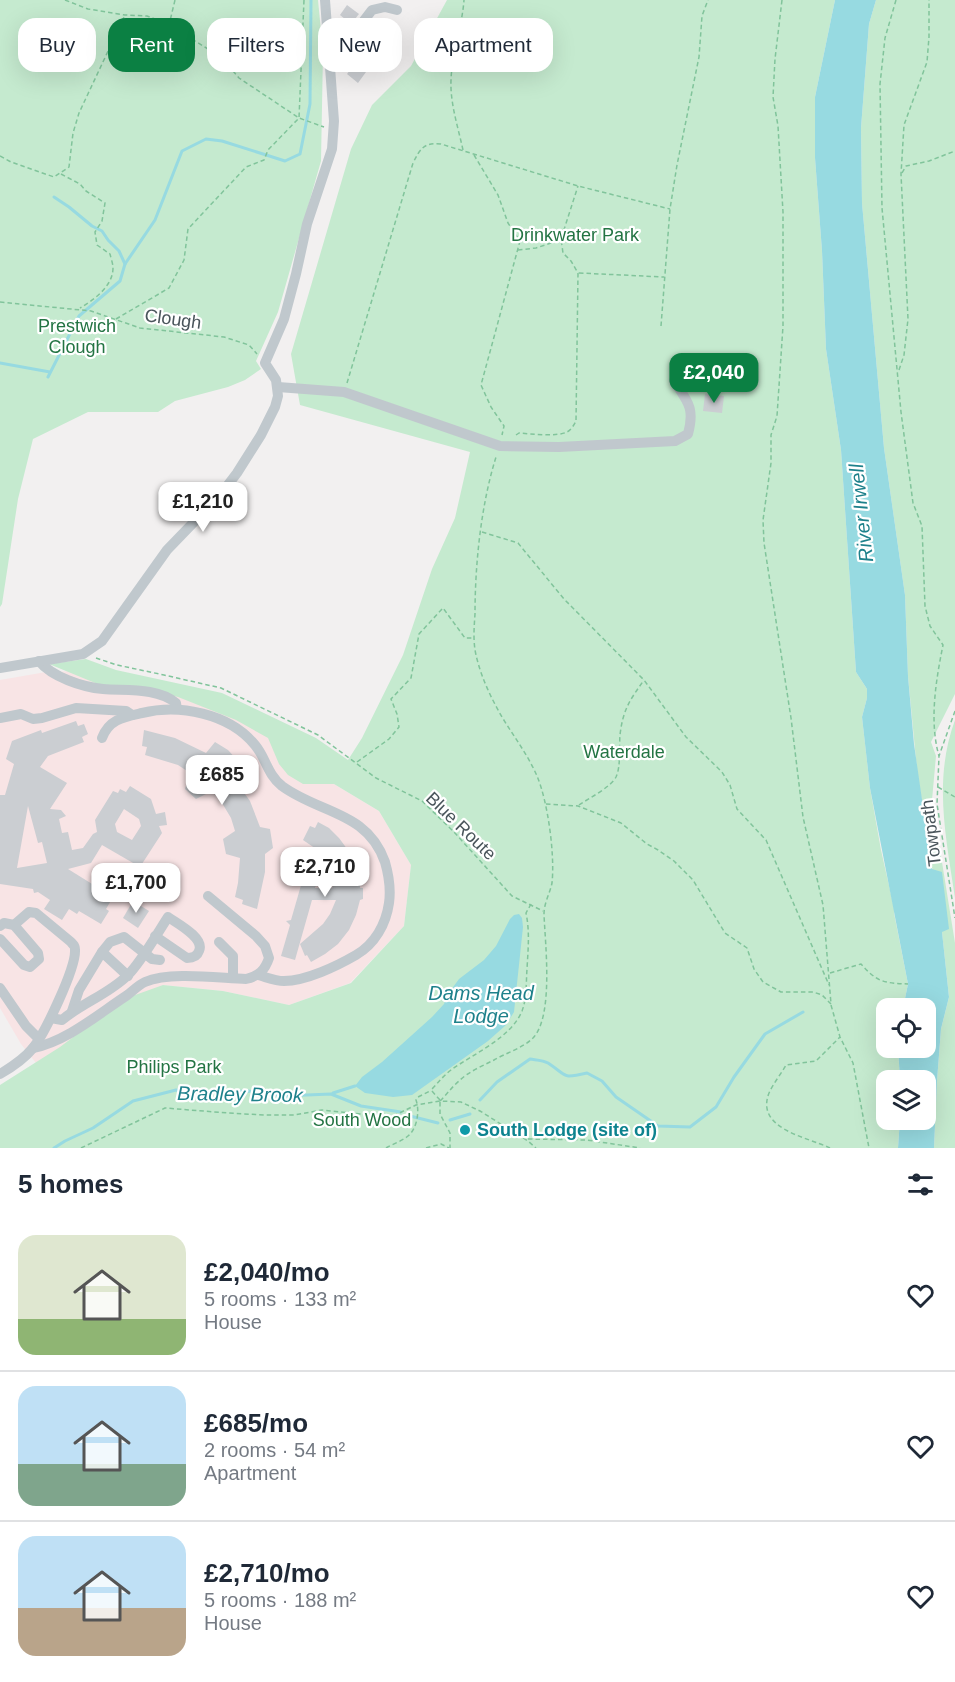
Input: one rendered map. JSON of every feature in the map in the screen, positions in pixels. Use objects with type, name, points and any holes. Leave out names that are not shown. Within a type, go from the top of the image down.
[{"type":"street","points":[[325,0],[326,18]]},
{"type":"street","points":[[366,18],[372,10],[385,7],[397,10]]},
{"type":"street","points":[[0,668],[83,654],[102,641],[166,550],[221,494],[237,473],[269,420],[275,407],[278,387],[274,375],[265,363],[284,319],[307,224],[332,148],[330,72]]},
{"type":"street","points":[[278,387],[344,392],[500,446],[559,447],[675,441],[688,434],[691,409],[674,381]]},
{"type":"street","points":[[39,661],[55,675],[68,680],[99,689],[159,694],[172,699],[177,709]]},
{"type":"street","points":[[0,718],[21,714],[33,719],[42,718],[76,708],[126,711],[132,715]]},
{"type":"street","points":[[102,738],[110,724],[132,715],[159,709],[202,713],[243,733],[260,751],[267,770],[283,786],[310,802],[357,824],[376,843],[386,866],[390,891],[389,906],[381,929],[374,940],[357,954],[297,980],[282,981],[258,975]]},
{"type":"street","points":[[0,988],[36,1044],[45,1046],[72,1032],[143,983],[159,978],[188,976],[246,979],[258,975],[263,971],[269,958],[265,946],[208,896]]},
{"type":"street","points":[[0,1074],[24,1059],[56,1019],[74,958],[74,946],[71,942],[36,913],[29,912],[14,926]]},
{"type":"street","points":[[0,926],[7,922],[14,926],[38,953],[39,959],[30,967],[24,965],[0,939]]},
{"type":"street","points":[[56,1019],[88,1003],[128,975],[155,936]]},
{"type":"street","points":[[72,1011],[79,990],[110,942],[124,937],[152,959],[160,960]]},
{"type":"street","points":[[219,942],[233,956],[232,978]]},
{"type":"street","points":[[102,952],[128,975]]},
{"type":"street","points":[[56,1019],[72,1032]]},
{"type":"path","points":[[65,0],[88,9],[152,18]]},
{"type":"path","points":[[171,18],[175,0]]},
{"type":"path","points":[[116,320],[168,288],[184,260],[188,229],[246,167],[264,160],[268,150],[299,118],[304,0]]},
{"type":"path","points":[[464,0],[453,57],[451,82],[464,151]]},
{"type":"path","points":[[662,326],[670,209],[699,57],[702,16],[708,0]]},
{"type":"path","points":[[782,0],[773,97],[778,126],[783,212],[783,326],[777,416],[771,435],[771,464],[763,520],[803,817],[823,905],[831,1004]]},
{"type":"path","points":[[896,0],[885,38],[880,84],[882,208],[899,371],[901,412],[913,503],[922,526],[925,606],[930,626],[943,645],[936,679],[934,739],[939,756]]},
{"type":"path","points":[[899,371],[904,355],[908,320],[901,174],[904,125],[927,62],[928,0]]},
{"type":"path","points":[[0,156],[54,177],[69,166],[73,133],[79,112],[125,15]]},
{"type":"path","points":[[195,41],[221,57],[239,78],[299,118],[319,126],[333,128]]},
{"type":"path","points":[[344,392],[413,163],[420,150],[431,143],[441,144],[578,186],[670,209]]},
{"type":"path","points":[[901,174],[906,166],[929,161],[955,151]]},
{"type":"path","points":[[440,1101],[460,1079],[534,1037],[544,1015],[547,987],[544,911],[552,883],[552,850],[545,804],[537,777],[501,716],[485,683],[476,654],[474,638],[475,584],[481,532],[488,486],[504,426],[491,407],[481,385],[520,241],[508,223],[498,195],[474,155]]},
{"type":"path","points":[[61,174],[80,184],[105,203],[102,221],[95,232],[97,245],[110,254],[113,269],[107,286],[91,302],[78,309]]},
{"type":"path","points":[[500,446],[519,433],[566,433],[576,421],[578,273],[563,253],[561,239],[578,186]]},
{"type":"path","points":[[518,250],[536,248],[561,239]]},
{"type":"path","points":[[578,273],[665,278]]},
{"type":"path","name":"Clough","points":[[0,302],[91,311],[140,328],[224,337],[249,345],[265,363]]},
{"type":"path","points":[[481,532],[518,543],[564,599],[644,680],[686,737],[722,772],[730,784],[737,809],[766,840],[828,981],[831,1004],[840,1036],[853,1062],[869,1148]]},
{"type":"path","points":[[355,764],[389,739],[399,727],[398,714],[391,699],[411,678],[419,634],[443,608],[465,638],[474,638]]},
{"type":"path","name":"Blue Route","points":[[83,654],[117,665],[221,688],[318,735],[376,778],[422,801],[468,846],[512,896],[544,911]]},
{"type":"path","points":[[578,806],[605,788],[616,777],[620,734],[626,705],[644,680]]},
{"type":"path","name":"Towpath","points":[[955,711],[939,756],[937,804],[955,918]]},
{"type":"path","points":[[938,787],[955,797]]},
{"type":"path","points":[[545,804],[578,806],[621,823],[684,870],[693,880],[725,933],[747,948],[754,969],[763,982],[781,992],[813,992],[831,1004]]},
{"type":"path","points":[[386,1148],[409,1136],[416,1124],[418,1096],[431,1090],[450,1071],[498,1038],[516,1022],[524,1005],[528,925],[525,913],[531,904]]},
{"type":"path","points":[[829,974],[861,964],[873,977],[888,984],[908,984]]},
{"type":"path","points":[[830,1148],[794,1134],[773,1122],[766,1107],[769,1093],[786,1065],[816,1060],[840,1036]]},
{"type":"path","points":[[426,1148],[441,1144],[449,1148],[450,1133],[440,1114],[440,1101],[431,1090]]},
{"type":"path","points":[[81,1148],[165,1107],[264,1115],[294,1115],[322,1110],[391,1117],[418,1105],[440,1101],[460,1102],[480,1111],[536,1148]]},
{"type":"path","points":[[524,1139],[534,1141],[587,1140],[640,1148]]},
{"type":"shaded area","points":[[79,671],[215,699],[334,784],[379,811],[411,865],[404,926],[350,983],[289,1005],[223,991],[163,985],[36,1063],[21,1044],[0,1008],[0,680],[46,672]]},
{"type":"green space","name":"Prestwich Clough","points":[[0,0],[318,0],[318,72],[323,72],[321,161],[278,312],[256,361],[261,369],[245,380],[228,387],[175,401],[158,412],[88,412],[33,439],[18,499],[0,607]]},
{"type":"green space","points":[[447,0],[835,0],[815,97],[815,158],[826,349],[841,450],[856,672],[867,689],[862,717],[870,788],[908,984],[905,998],[876,998],[876,1058],[899,1058],[899,1070],[876,1070],[876,1130],[899,1130],[898,1148],[0,1148],[0,1085],[60,1047],[124,999],[163,985],[223,991],[289,1005],[351,983],[404,926],[411,865],[379,811],[334,784],[303,784],[288,775],[279,764],[268,738],[236,720],[178,697],[145,688],[100,685],[49,664],[86,659],[116,670],[222,693],[316,738],[348,760],[362,738],[403,655],[432,569],[455,518],[470,452],[300,405],[291,354],[351,149],[372,105],[414,60],[414,72],[553,72],[553,18],[437,18]]},
{"type":"green space","points":[[876,0],[955,0],[955,694],[931,742],[936,756],[932,800],[955,943],[955,1148],[934,1148],[941,1029],[949,997],[942,932],[917,770],[908,676],[905,595],[884,448],[862,203],[861,128],[869,24]]},
{"type":"green space","points":[[955,720],[955,898],[945,831],[943,787],[948,742]]},
{"type":"water","name":"River Irwell","points":[[835,0],[876,0],[869,24],[861,128],[862,203],[884,448],[905,595],[908,676],[914,744],[932,869],[942,872],[949,929],[942,932],[949,997],[941,1029],[936,1103],[936,1070],[899,1070],[899,1058],[936,1058],[936,998],[905,998],[908,984],[870,788],[862,717],[867,689],[856,672],[841,450],[826,349],[815,158],[815,97]]},
{"type":"water","name":"Dams Head Lodge","points":[[519,914],[523,927],[514,1012],[506,1025],[488,1041],[412,1095],[393,1097],[365,1093],[355,1086],[362,1077],[432,1017],[444,1004],[459,979],[484,960],[496,946],[510,919]]},
{"type":"water","points":[[899,1130],[935,1130],[934,1148],[898,1148]]},
{"type":"building","points":[[347,5],[359,14],[356,18],[344,18],[340,15]]},
{"type":"building","points":[[349,72],[366,72],[358,83],[347,74]]},
{"type":"building","points":[[705,394],[724,396],[722,413],[703,411]]},
{"type":"building","points":[[76,721],[78,726],[84,724],[88,734],[82,737],[84,742],[48,756],[40,767],[67,783],[50,809],[61,810],[66,816],[59,819],[62,833],[68,832],[72,850],[83,848],[97,832],[95,820],[113,791],[118,793],[120,789],[126,792],[130,786],[151,799],[156,814],[165,812],[167,825],[159,826],[162,833],[140,867],[102,845],[91,863],[68,869],[113,897],[106,909],[109,911],[101,924],[79,911],[77,914],[69,909],[62,920],[44,909],[50,900],[38,892],[34,893],[33,889],[0,884],[0,795],[5,795],[14,764],[6,759],[12,741],[41,730],[42,733]],"holes":[[[28,806],[38,843],[42,842],[47,863],[17,868]],[[124,809],[139,819],[141,826],[132,840],[117,832],[115,824]]]},
{"type":"building","points":[[144,730],[175,738],[206,753],[215,742],[228,750],[238,761],[229,772],[250,801],[260,827],[270,829],[273,848],[265,854],[265,872],[257,909],[242,904],[243,900],[235,897],[240,858],[226,854],[223,839],[235,831],[231,818],[222,803],[212,791],[196,799],[185,789],[190,773],[178,765],[145,755],[147,747],[142,746]]},
{"type":"building","points":[[318,822],[329,828],[339,838],[356,861],[362,884],[360,882],[360,888],[363,888],[363,899],[360,900],[349,930],[338,944],[311,962],[307,955],[305,956],[300,944],[323,924],[336,900],[312,900],[295,960],[281,956],[290,925],[286,921],[291,920],[308,861],[323,864],[315,888],[332,888],[336,881],[332,866],[342,868],[330,859],[328,849],[325,855],[303,840],[310,826],[315,828]]},
{"type":"building","points":[[133,901],[149,911],[138,928],[123,918]]},
{"type":"waterway","points":[[48,377],[79,316],[120,281],[125,264],[155,220],[182,151],[206,139],[222,141],[285,161],[300,154],[310,104],[311,0]]},
{"type":"waterway","points":[[54,197],[102,231],[119,251],[125,264]]},
{"type":"waterway","points":[[0,363],[50,372]]},
{"type":"waterway","name":"Bradley Brook","points":[[480,1100],[497,1082],[530,1059],[546,1062],[569,1076],[587,1073],[602,1081],[616,1097],[658,1126],[690,1127],[716,1107],[765,1034],[803,1012]]},
{"type":"waterway","name":"Bradley Brook","points":[[333,1093],[355,1086]]},
{"type":"waterway","name":"Bradley Brook","points":[[54,1148],[93,1128],[133,1101],[176,1090],[248,1091],[283,1096],[331,1094],[361,1106],[401,1112]]},
{"type":"waterway","name":"Bradley Brook","points":[[450,1120],[470,1114]]},
{"type":"waterway","name":"Bradley Brook","points":[[410,1116],[438,1123]]},
{"type":"place","name":"South Lodge (site of)","points":[[465,1130]]},
{"type":"park label","name":"Drinkwater Park","points":[[575,235]]},
{"type":"park label","name":"Waterdale","points":[[624,752]]},
{"type":"park label","name":"Philips Park","points":[[174,1067]]},
{"type":"park label","name":"South Wood","points":[[362,1120]]}]
